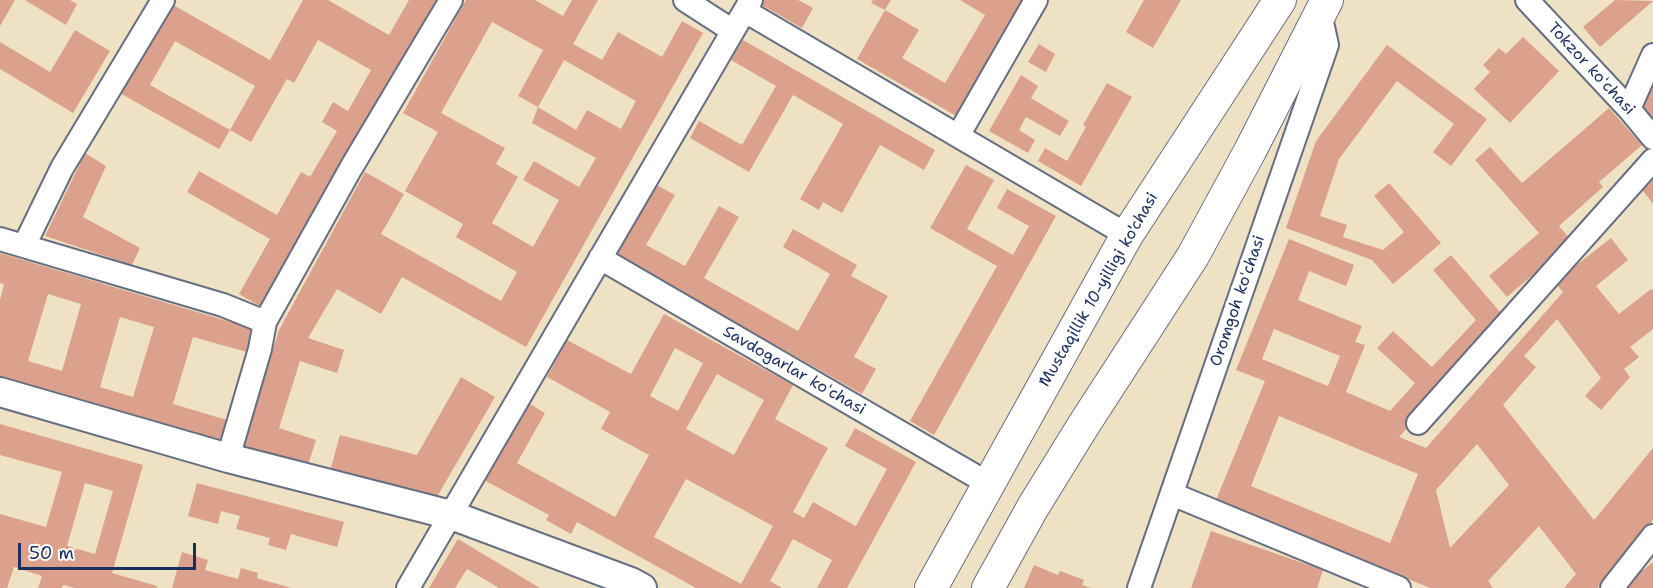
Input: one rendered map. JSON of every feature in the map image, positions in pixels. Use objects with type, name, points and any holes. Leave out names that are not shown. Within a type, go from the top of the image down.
[{"type":"main road","name":"Mustaqillik 10-yilligi ko'chasi","points":[[931,588],[1127,235],[1280,0]]},
{"type":"main road","points":[[988,588],[1033,507],[1083,426],[1193,256],[1324,6]]},
{"type":"street","points":[[24,246],[62,168],[163,0]]},
{"type":"street","points":[[228,458],[261,349],[265,322],[351,168],[451,0]]},
{"type":"street","points":[[685,0],[733,31]]},
{"type":"street","points":[[958,136],[1036,0]]},
{"type":"street","name":"Tokzor koʻchasi","points":[[1527,0],[1629,109],[1653,138]]},
{"type":"street","points":[[408,588],[748,5],[958,136],[1127,235]]},
{"type":"street","name":"Oromgoh koʻchasi","points":[[1139,588],[1327,45],[1324,6]]},
{"type":"street","points":[[1629,109],[1653,55]]},
{"type":"street","points":[[1419,423],[1653,160]]},
{"type":"street","points":[[0,239],[223,305],[265,322]]},
{"type":"street","name":"Savdogarlar koʻchasi","points":[[600,258],[989,484]]},
{"type":"street","points":[[0,392],[228,458],[451,515],[642,588]]},
{"type":"street","points":[[1172,494],[1399,588]]},
{"type":"street","points":[[1612,588],[1653,536]]},
{"type":"building","points":[[0,0],[15,0],[0,26]]},
{"type":"building","points":[[25,0],[70,0],[77,4],[66,25]]},
{"type":"building","points":[[303,0],[328,0],[389,35],[409,0],[437,0],[263,308],[239,294],[270,239],[187,192],[199,171],[277,215],[301,172],[310,177],[337,131],[322,122],[333,102],[348,111],[371,70],[318,40],[294,83],[287,79],[251,142],[230,130],[219,149],[118,92],[168,2],[270,60]],"holes":[[[175,41],[255,86],[230,130],[150,85]]]},
{"type":"building","points":[[466,0],[535,0],[563,16],[572,0],[598,0],[573,44],[602,60],[618,32],[662,57],[682,21],[703,33],[526,347],[402,277],[381,314],[337,289],[308,338],[344,350],[337,373],[300,361],[279,428],[316,440],[307,468],[242,448],[279,330],[365,172],[404,194],[381,234],[501,301],[517,272],[456,237],[463,224],[405,191],[438,132],[403,113]],"holes":[[[492,22],[543,50],[518,96],[538,107],[532,123],[596,158],[579,187],[534,161],[523,180],[559,200],[533,247],[492,223],[518,177],[496,164],[505,148],[441,113]],[[564,60],[636,101],[621,129],[587,110],[576,130],[538,107]]]},
{"type":"building","points":[[759,0],[798,0],[813,8],[802,28],[758,3]]},
{"type":"building","points":[[873,0],[891,0],[885,10],[871,3]]},
{"type":"building","points":[[960,0],[1026,0],[958,117],[857,59],[885,10],[919,30],[902,58],[945,83],[985,15]]},
{"type":"building","points":[[1144,0],[1181,0],[1153,48],[1126,32]]},
{"type":"building","points":[[1615,0],[1653,1],[1600,47],[1583,27]]},
{"type":"building","points":[[75,30],[110,51],[73,113],[0,69],[0,42],[50,72]]},
{"type":"building","points":[[1523,37],[1559,71],[1510,123],[1474,89],[1490,72],[1483,65],[1499,48],[1506,54]]},
{"type":"building","points":[[743,40],[935,150],[924,170],[880,145],[842,213],[823,202],[819,210],[800,199],[843,124],[793,95],[749,172],[690,138],[699,121],[742,145],[776,86],[731,60]]},
{"type":"building","points":[[1039,44],[1055,54],[1046,72],[1028,62]]},
{"type":"building","points":[[1387,45],[1487,119],[1451,166],[1433,152],[1454,124],[1397,81],[1339,159],[1320,216],[1347,225],[1343,237],[1383,250],[1404,232],[1374,196],[1389,183],[1441,243],[1393,284],[1372,260],[1286,228],[1316,141]]},
{"type":"building","points":[[1021,75],[1038,86],[1031,98],[1069,121],[1060,136],[1026,117],[1019,130],[1035,140],[1028,153],[989,131]]},
{"type":"building","points":[[1653,78],[1653,126],[1640,110]]},
{"type":"building","points":[[1107,83],[1132,97],[1081,186],[1038,161],[1045,148],[1067,161],[1086,127],[1083,125]]},
{"type":"building","points":[[1609,108],[1642,145],[1599,182],[1603,187],[1559,226],[1572,241],[1507,297],[1489,276],[1539,233],[1475,160],[1490,147],[1522,183]]},
{"type":"building","points":[[85,153],[106,166],[83,217],[140,248],[132,265],[45,236]]},
{"type":"building","points":[[966,165],[994,180],[967,229],[1013,255],[1029,226],[997,208],[1007,189],[1056,216],[934,435],[910,421],[997,266],[930,228]]},
{"type":"building","points":[[1653,179],[1653,204],[1641,188]]},
{"type":"building","points":[[653,183],[675,195],[646,245],[685,266],[719,206],[739,217],[704,278],[798,331],[830,274],[783,247],[793,229],[857,265],[851,276],[888,296],[854,357],[876,369],[862,394],[613,253]]},
{"type":"building","points":[[1611,238],[1628,260],[1596,286],[1619,314],[1651,289],[1653,291],[1653,329],[1630,347],[1639,357],[1624,369],[1630,377],[1601,410],[1585,396],[1601,378],[1557,319],[1524,356],[1536,367],[1503,405],[1594,520],[1653,448],[1653,520],[1597,588],[1564,588],[1576,574],[1539,526],[1488,581],[1493,588],[1430,588],[1216,500],[1265,381],[1236,370],[1289,239],[1354,265],[1346,286],[1309,271],[1298,300],[1362,326],[1355,342],[1365,345],[1346,392],[1390,411],[1415,383],[1377,348],[1393,331],[1432,367],[1476,320],[1433,270],[1451,255],[1507,320],[1399,437],[1426,448],[1563,292],[1555,282]],"holes":[[[1274,329],[1340,356],[1328,386],[1262,359]],[[1279,416],[1418,474],[1390,543],[1251,486]],[[1477,444],[1509,485],[1450,548],[1436,490]]]},
{"type":"building","points":[[0,253],[254,329],[247,352],[193,337],[173,404],[227,420],[219,448],[0,384],[0,300],[4,284],[0,283]],"holes":[[[48,294],[81,304],[62,371],[28,361]],[[120,317],[154,327],[133,397],[100,387]]]},
{"type":"building","points":[[664,314],[793,385],[775,419],[828,448],[793,512],[804,518],[813,502],[856,526],[887,469],[845,446],[855,428],[916,462],[847,588],[817,588],[832,560],[793,539],[770,581],[782,588],[696,588],[577,522],[571,534],[546,520],[549,515],[484,480],[527,402],[545,413],[517,463],[615,517],[649,455],[601,429],[610,412],[547,377],[567,340],[631,374]],"holes":[[[675,348],[703,363],[678,411],[650,396]],[[717,374],[764,400],[734,455],[686,429]],[[686,479],[773,526],[741,584],[654,537]]]},
{"type":"building","points":[[461,377],[495,397],[434,502],[329,475],[340,435],[417,455]]},
{"type":"building","points":[[0,424],[143,465],[112,573],[157,586],[157,588],[75,588],[63,585],[62,588],[38,588],[42,576],[14,567],[7,588],[0,588],[0,514],[46,527],[62,472],[0,455]],"holes":[[[85,483],[113,491],[95,554],[67,546]]]},
{"type":"building","points":[[197,483],[344,522],[337,547],[291,534],[286,550],[268,545],[270,538],[236,529],[240,516],[221,511],[218,524],[188,516]]},
{"type":"building","points":[[1211,531],[1323,570],[1317,588],[1191,588]]},
{"type":"building","points":[[458,539],[540,588],[499,588],[467,569],[455,588],[429,588]]},
{"type":"building","points":[[182,552],[208,560],[205,570],[238,579],[241,568],[258,573],[257,578],[291,588],[172,588]]},
{"type":"building","points":[[1653,562],[1653,588],[1621,588]]},
{"type":"building","points":[[1034,565],[1058,575],[1060,571],[1084,580],[1082,585],[1091,588],[1024,588]]}]
